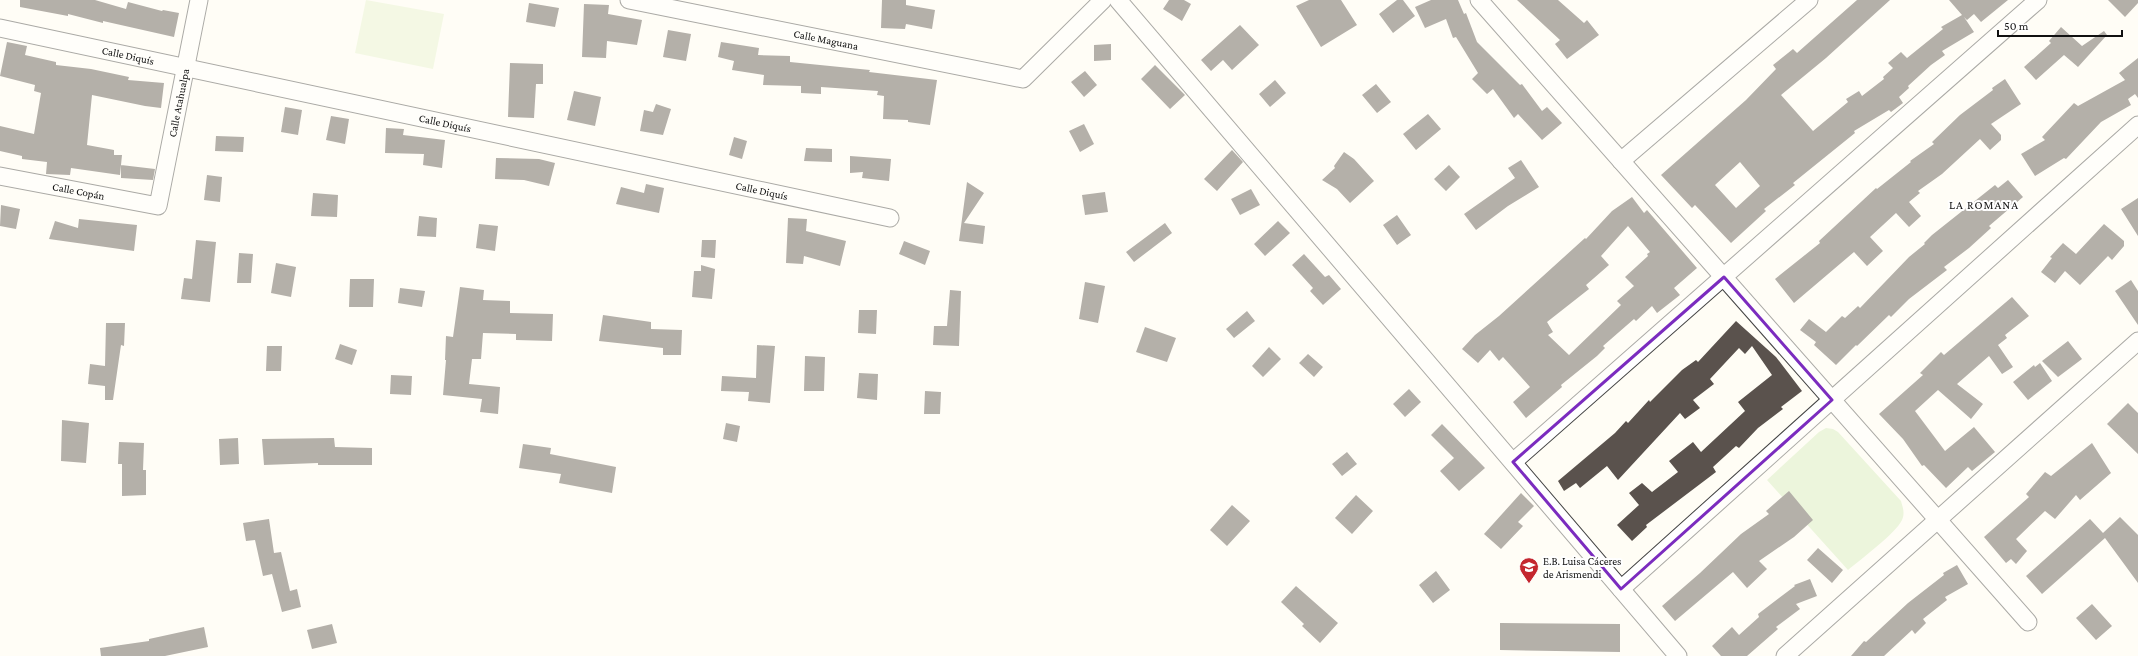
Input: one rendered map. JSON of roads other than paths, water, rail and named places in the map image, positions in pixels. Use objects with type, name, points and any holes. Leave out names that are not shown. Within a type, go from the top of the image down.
[{"type":"street","name":"Calle Atahualpa","points":[[158,206],[199,0]]},
{"type":"street","name":"Calle Maguana","points":[[629,0],[1023,78],[1103,0]]},
{"type":"street","points":[[1118,0],[1678,656]]},
{"type":"street","points":[[1479,0],[2028,622]]},
{"type":"street","points":[[1621,161],[1809,0]]},
{"type":"street","points":[[1513,462],[2038,0]]},
{"type":"street","name":"Calle Diquís","points":[[0,28],[890,218]]},
{"type":"street","points":[[1621,589],[2138,125]]},
{"type":"street","name":"Calle Copán","points":[[0,176],[158,206]]},
{"type":"street","points":[[1785,656],[2138,341]]},
{"type":"place","name":"E.B. Luisa Cáceres de Arismendi","points":[[1529,584]]},
{"type":"district","name":"LA ROMANA","points":[[1984,205]]}]
